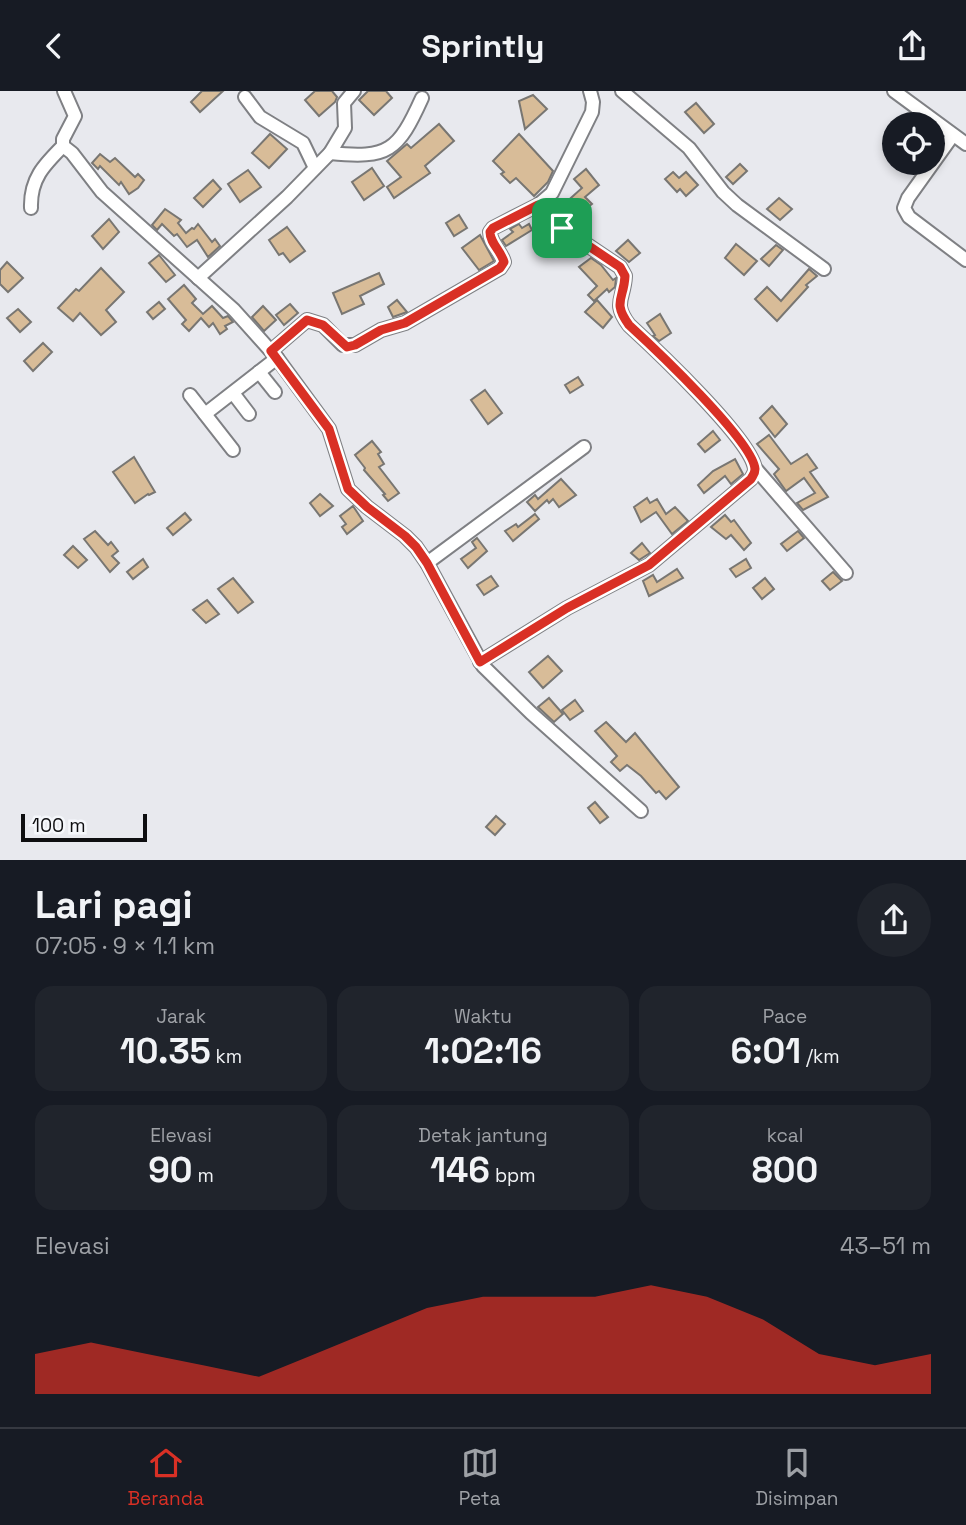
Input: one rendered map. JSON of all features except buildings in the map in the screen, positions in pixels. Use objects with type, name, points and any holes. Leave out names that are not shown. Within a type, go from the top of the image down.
[{"type":"street","points":[[64,91],[75,117],[63,139],[64,146],[102,192],[248,323],[274,354],[329,429],[348,489],[405,536],[427,563],[480,662],[531,713],[641,811]]},
{"type":"street","points":[[198,278],[287,197],[330,153],[345,128],[342,109],[344,103],[354,91]]},
{"type":"street","points":[[205,414],[259,372],[307,320],[323,325],[347,347],[355,345],[381,330],[405,323],[500,268],[504,262],[503,258],[491,240],[490,232],[538,205],[552,193],[592,112],[590,91]]},
{"type":"street","points":[[622,91],[688,148],[723,192],[737,205],[824,269]]},
{"type":"street","points":[[894,91],[966,145]]},
{"type":"street","points":[[244,97],[260,117],[303,143],[315,168]]},
{"type":"street","points":[[330,153],[365,156],[391,147],[405,131],[422,97]]},
{"type":"street","points":[[953,135],[908,198],[904,208],[909,217],[966,260]]},
{"type":"street","points":[[31,208],[30,194],[37,173],[64,146]]},
{"type":"street","points":[[538,205],[562,228],[620,267],[625,276],[618,306],[629,325],[690,383],[740,442],[755,468],[846,573]]},
{"type":"street","points":[[259,372],[275,392]]},
{"type":"street","points":[[233,393],[249,414]]},
{"type":"street","points":[[190,395],[233,450]]},
{"type":"street","points":[[427,563],[584,447]]},
{"type":"street","points":[[480,662],[567,608],[649,565],[751,479],[755,468]]},
{"type":"route","points":[[538,205],[562,228],[620,267],[625,276],[618,306],[621,314],[629,325],[690,383],[740,442],[755,468],[751,479],[662,556],[567,608],[480,662],[416,547],[348,489],[333,436],[326,422],[271,351],[307,320],[323,325],[347,347],[381,330],[405,323],[500,268],[504,262],[503,258],[489,236],[490,232],[538,205]]}]
